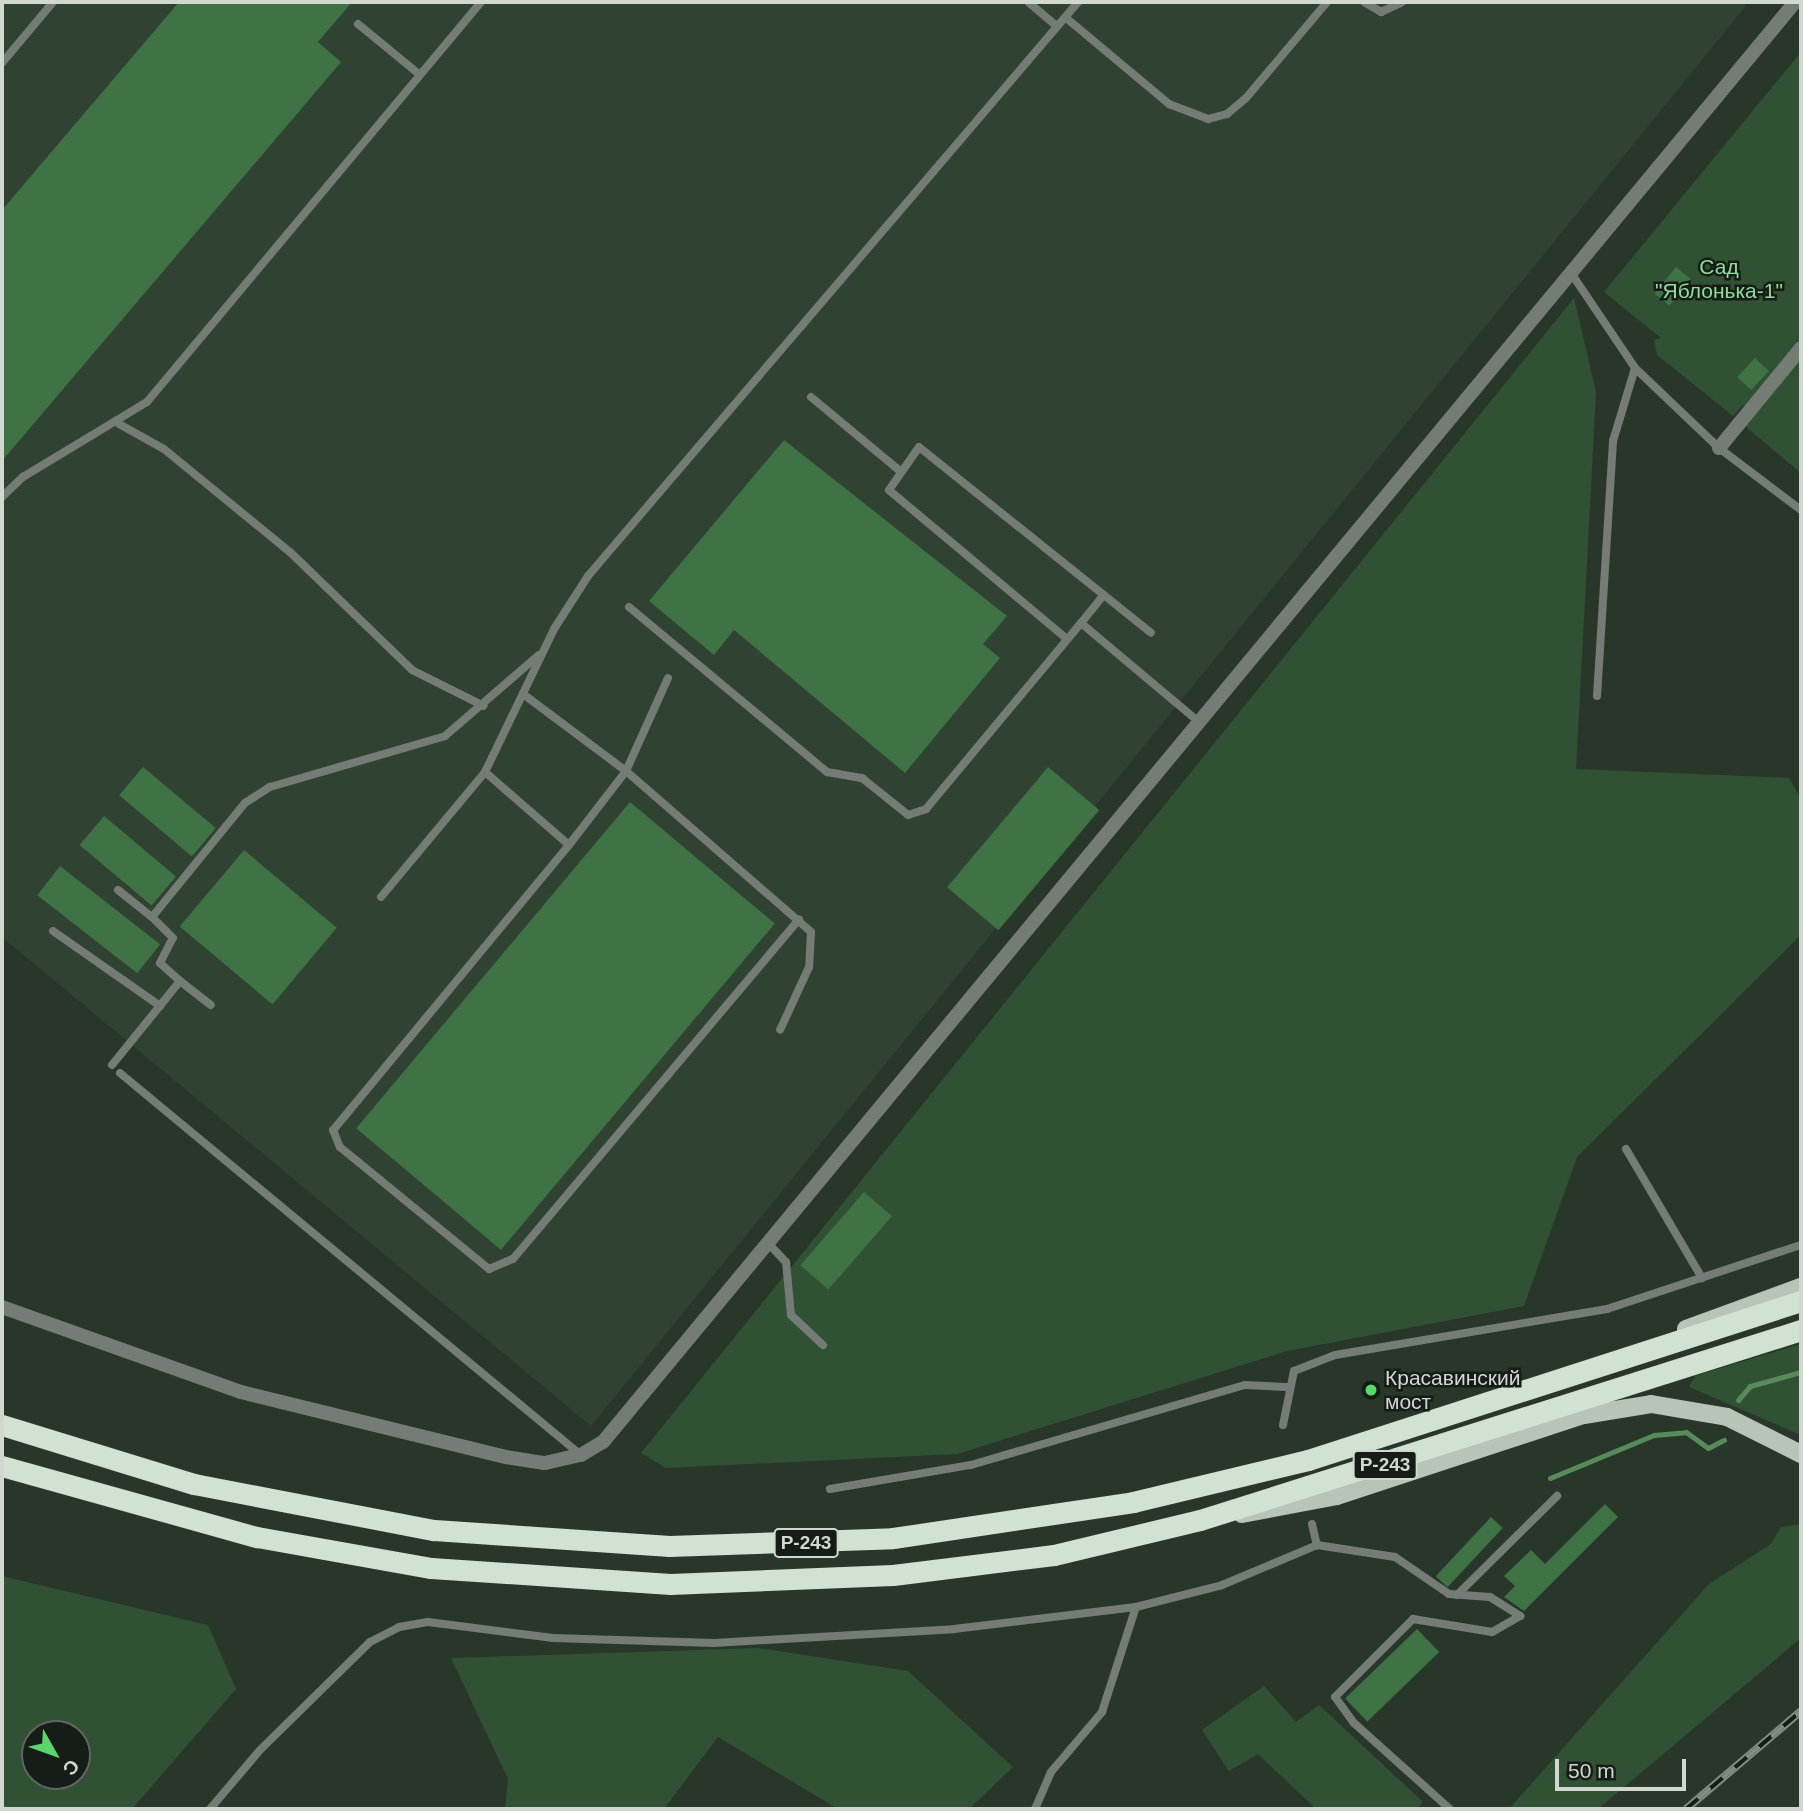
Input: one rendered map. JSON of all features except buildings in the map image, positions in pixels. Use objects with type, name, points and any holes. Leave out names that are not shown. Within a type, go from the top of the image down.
[{"type":"highway","name":"Р-243","points":[[2,1425],[147,1472],[382,1522],[544,1541],[797,1544],[972,1530],[1133,1502],[1308,1460],[1801,1301]]},
{"type":"highway","name":"Р-243","points":[[2,1466],[257,1538],[431,1569],[545,1579],[722,1583],[907,1574],[1054,1555],[1200,1520],[1801,1330]]},
{"type":"main road","points":[[1602,1366],[1801,1287]]},
{"type":"main road","points":[[1200,1520],[1337,1496],[1584,1415],[1651,1404],[1727,1417],[1801,1454]]},
{"type":"main road","points":[[1489,1447],[1568,1405]]},
{"type":"street","points":[[2,1307],[241,1392],[506,1457],[545,1463],[582,1455],[603,1442],[1795,2]]},
{"type":"street","points":[[1719,448],[1801,348]]},
{"type":"lane","points":[[2,63],[53,2]]},
{"type":"lane","points":[[2,497],[62,452],[119,424],[146,402],[481,2]]},
{"type":"lane","points":[[1028,2],[1057,26]]},
{"type":"lane","points":[[381,897],[485,772],[544,650],[588,576],[1078,2]]},
{"type":"lane","points":[[1065,17],[1168,104],[1208,119],[1227,114],[1246,98],[1327,2]]},
{"type":"lane","points":[[1364,2],[1381,12],[1402,2]]},
{"type":"lane","points":[[358,24],[420,75]]},
{"type":"lane","points":[[1571,273],[1635,368],[1719,448],[1801,510]]},
{"type":"lane","points":[[1597,696],[1613,441],[1635,368]]},
{"type":"lane","points":[[811,397],[899,470]]},
{"type":"lane","points":[[119,424],[164,449],[291,553],[412,670],[484,706]]},
{"type":"lane","points":[[1067,639],[894,494],[889,484],[899,470],[925,446],[1151,633]]},
{"type":"lane","points":[[629,607],[827,772],[862,778],[908,815],[926,809],[1104,595]]},
{"type":"lane","points":[[1081,623],[1199,722]]},
{"type":"lane","points":[[152,917],[257,792],[445,736],[484,706],[544,650]]},
{"type":"lane","points":[[668,678],[626,771],[569,845],[333,1130],[340,1147],[489,1269],[513,1259],[799,919]]},
{"type":"lane","points":[[523,694],[626,771],[799,919],[813,948],[780,1030]]},
{"type":"lane","points":[[485,772],[569,845]]},
{"type":"lane","points":[[118,890],[173,938],[160,963],[211,1006]]},
{"type":"lane","points":[[53,931],[160,1006]]},
{"type":"lane","points":[[113,1065],[180,981]]},
{"type":"lane","points":[[120,1073],[582,1455]]},
{"type":"lane","points":[[1626,1149],[1702,1279]]},
{"type":"lane","points":[[768,1243],[786,1262],[791,1315],[823,1345]]},
{"type":"lane","points":[[1283,1425],[1286,1387],[1294,1371],[1335,1355],[1607,1309],[1801,1245]]},
{"type":"lane","points":[[830,1489],[971,1465],[1245,1385],[1286,1387]]},
{"type":"lane","points":[[1457,1595],[1557,1496]]},
{"type":"lane","points":[[1312,1524],[1317,1545]]},
{"type":"lane","points":[[210,1809],[260,1750],[370,1642],[398,1626],[428,1622],[553,1638],[714,1643],[954,1629],[1136,1607],[1222,1585],[1317,1545],[1395,1557],[1457,1595],[1490,1597],[1520,1616],[1492,1632],[1413,1619],[1335,1697],[1451,1809]]},
{"type":"lane","points":[[1035,1809],[1051,1772],[1102,1712],[1136,1607]]},
{"type":"shaded area","points":[[2,2],[1749,2],[591,1426],[2,937]]},
{"type":"green space","name":"Сад \"Яблонька-1\"","points":[[1801,52],[1801,473],[1745,426],[1754,415],[1743,405],[1733,416],[1657,355],[1654,340],[1661,338],[1604,292]]},
{"type":"green space","points":[[1574,298],[1596,392],[1576,769],[1789,778],[1801,799],[1801,935],[1577,1157],[1524,1306],[1287,1351],[957,1454],[666,1468],[641,1453]]},
{"type":"green space","points":[[1801,1344],[1801,1435],[1689,1387],[1695,1376]]},
{"type":"green space","points":[[1801,1524],[1801,1638],[1598,1809],[1509,1809],[1709,1584],[1771,1544],[1781,1527]]},
{"type":"green space","points":[[2,1576],[208,1625],[236,1689],[132,1809],[2,1809]]},
{"type":"green space","points":[[758,1648],[908,1671],[1013,1767],[969,1809],[838,1809],[718,1737],[664,1809],[505,1809],[508,1779],[451,1658]]},
{"type":"green space","points":[[1264,1686],[1296,1722],[1319,1705],[1423,1802],[1417,1809],[1316,1809],[1258,1754],[1229,1771],[1202,1730]]},
{"type":"waterway","points":[[1738,1400],[1750,1386],[1801,1372]]},
{"type":"waterway","points":[[1550,1478],[1654,1435],[1686,1432],[1708,1448],[1724,1440]]},
{"type":"railway","points":[[1686,1809],[1801,1711]]},
{"type":"place","name":"Красавинский мост","points":[[1371,1390]]}]
